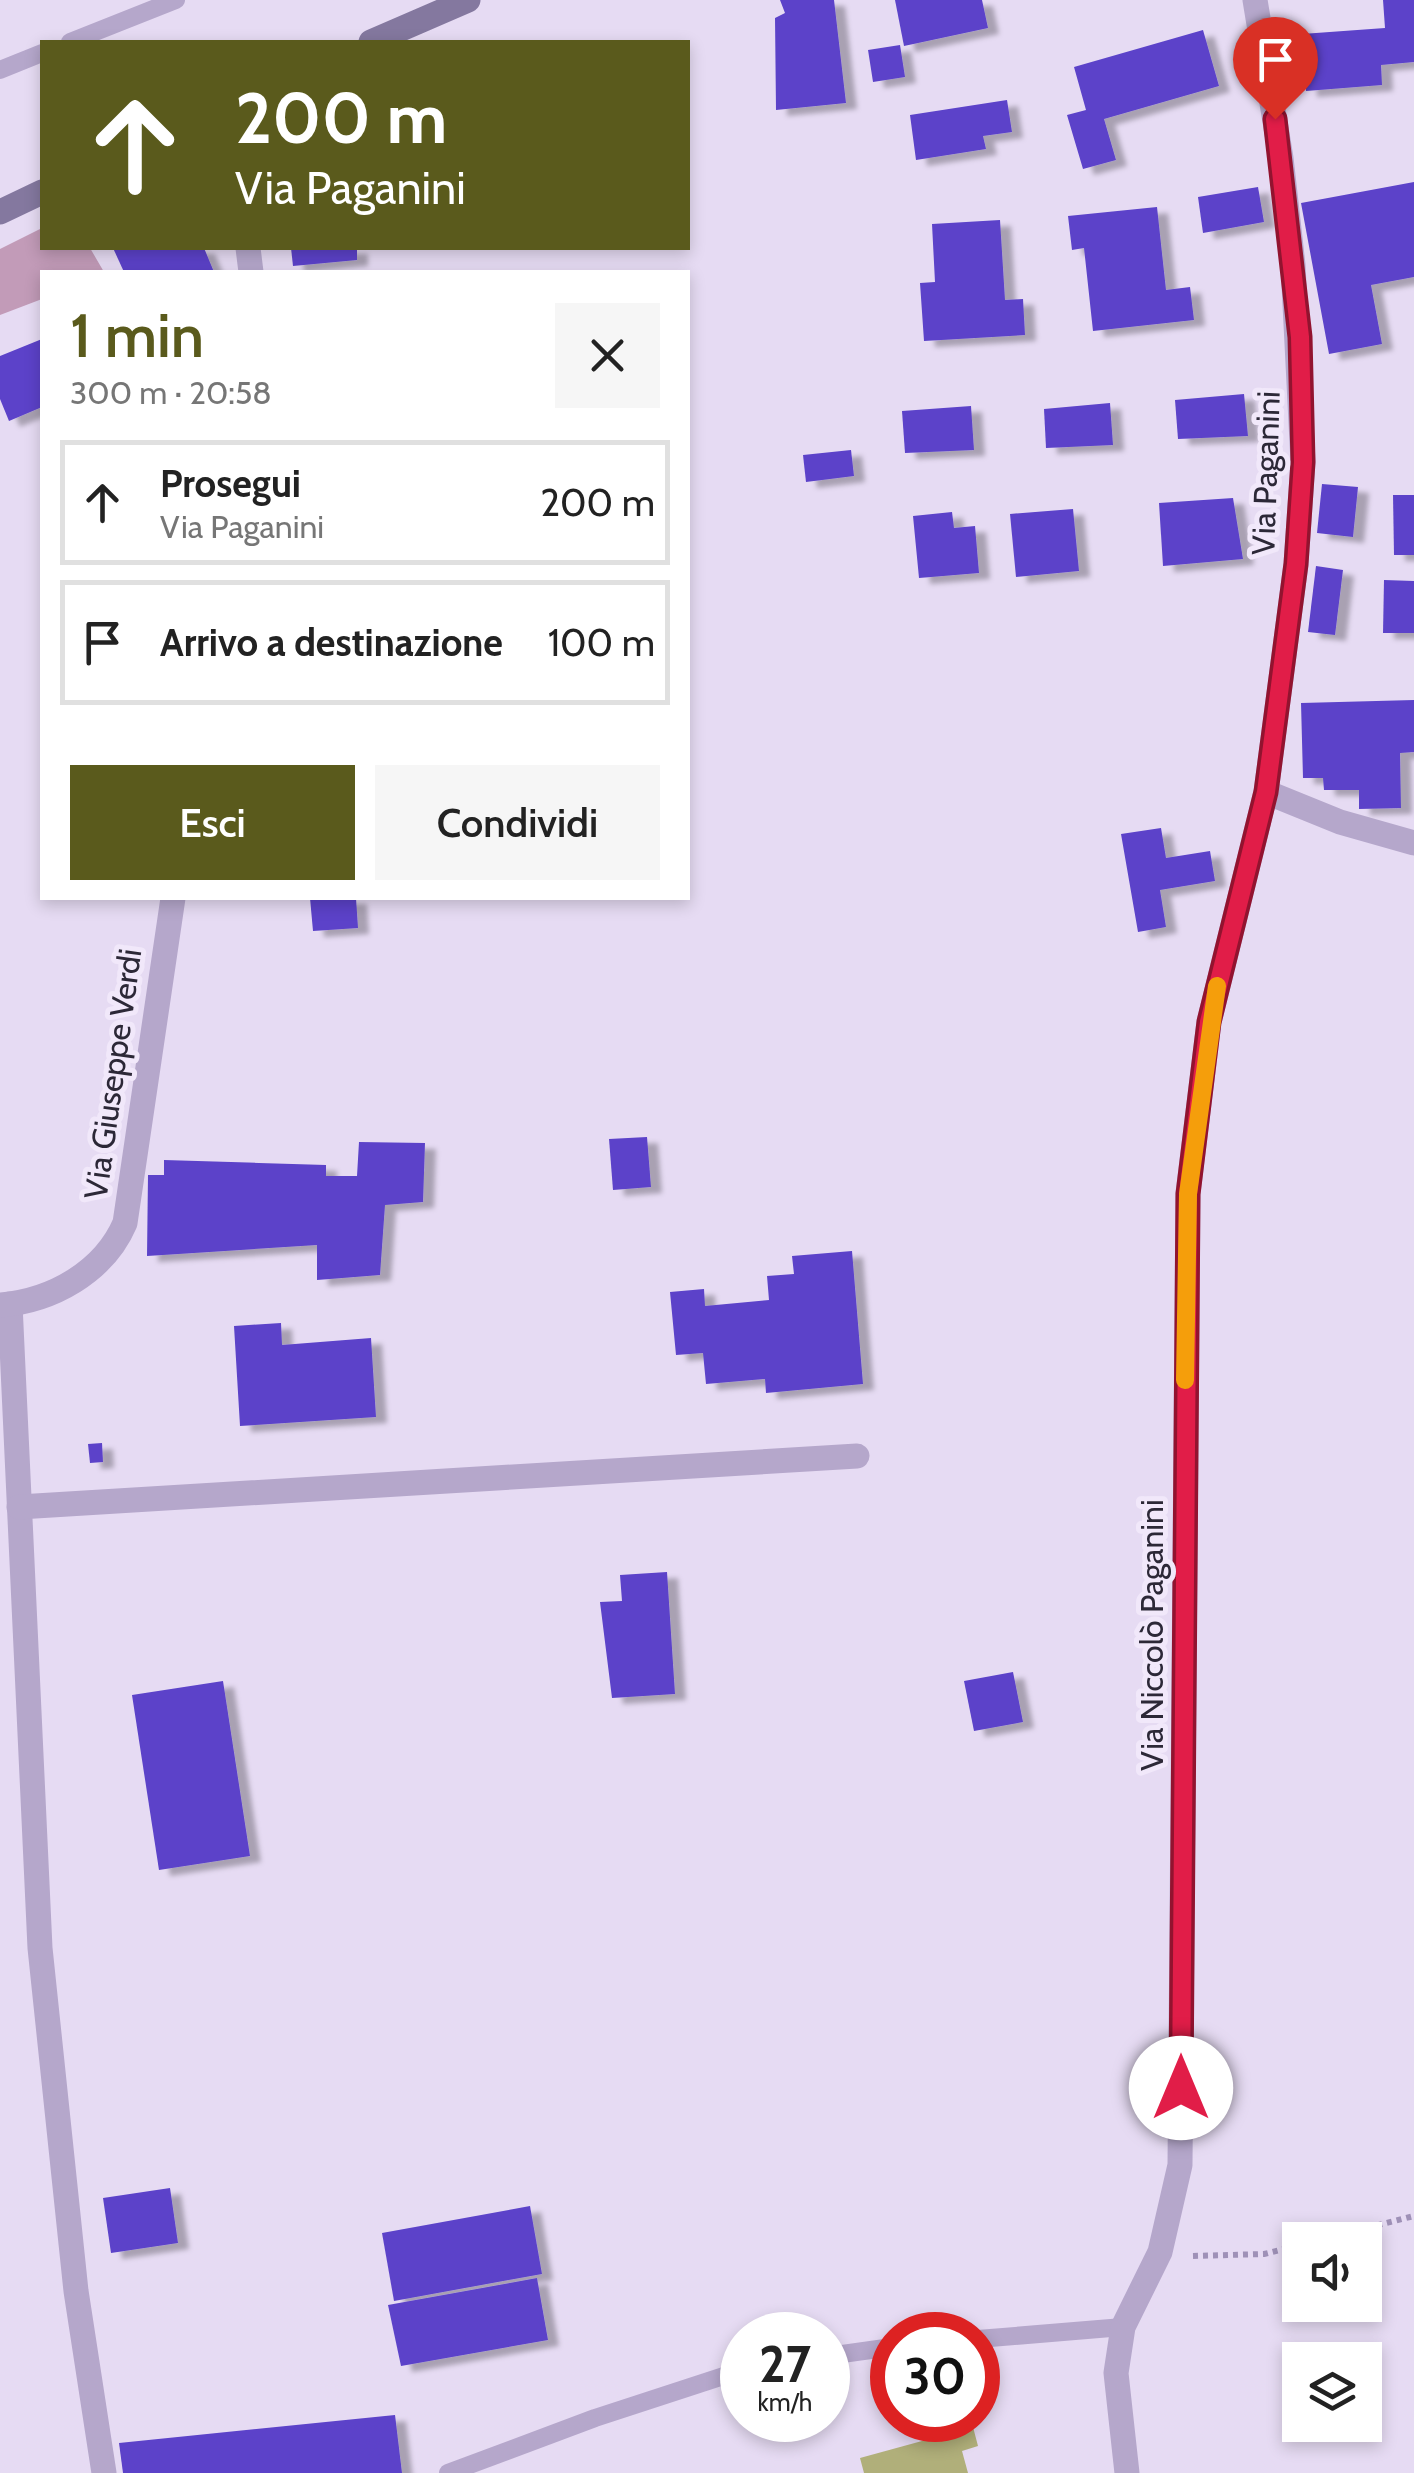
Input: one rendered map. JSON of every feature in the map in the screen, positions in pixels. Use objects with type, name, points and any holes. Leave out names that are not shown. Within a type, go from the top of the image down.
[{"type":"main road","points":[[376,40],[468,0]]},
{"type":"main road","points":[[0,212],[40,193]]},
{"type":"street","name":"Via Paganini","points":[[1256,0],[1293,265],[1303,462],[1296,564],[1266,792]]},
{"type":"street","points":[[1266,792],[1340,822],[1414,843]]},
{"type":"street","name":"Via Niccolò Paganini","points":[[1127,2473],[1120,2440],[1116,2372],[1123,2327],[1160,2252],[1180,2165],[1188,1194],[1209,1022],[1266,792]]},
{"type":"street","name":"Via Giuseppe Verdi","points":[[5,1305],[40,1297],[79,1278],[110,1252],[125,1223],[172,900]]},
{"type":"street","points":[[5,1305],[40,1948],[76,2292],[104,2473]]},
{"type":"street","points":[[18,1507],[858,1456]]},
{"type":"lane","points":[[75,40],[176,0]]},
{"type":"lane","points":[[0,70],[40,54]]},
{"type":"lane","points":[[1000,2337],[1123,2327]]},
{"type":"lane","points":[[448,2473],[594,2418],[720,2377]]},
{"type":"path","points":[[1382,2224],[1414,2216]]},
{"type":"path","points":[[1160,2252],[1211,2258],[1282,2250]]},
{"type":"shaded area","points":[[40,229],[40,250],[91,250],[103,270],[40,270],[40,300],[0,315],[0,249]]},
{"type":"shaded area","points":[[918,2442],[977,2442],[978,2446],[962,2451],[968,2473],[864,2473],[860,2458]]},
{"type":"building","points":[[780,0],[834,0],[846,103],[776,110],[775,18],[785,13]]},
{"type":"building","points":[[895,0],[982,0],[988,28],[904,46]]},
{"type":"building","points":[[1383,0],[1414,0],[1414,62],[1381,65],[1382,85],[1306,91],[1302,34],[1385,28]]},
{"type":"building","points":[[1203,30],[1219,86],[1104,119],[1116,160],[1083,169],[1067,115],[1086,110],[1074,67]]},
{"type":"building","points":[[900,45],[905,77],[873,82],[868,50]]},
{"type":"building","points":[[1007,100],[1012,132],[983,136],[986,149],[916,160],[910,115]]},
{"type":"building","points":[[1414,182],[1414,277],[1371,285],[1382,344],[1329,354],[1301,203]]},
{"type":"building","points":[[1258,187],[1264,222],[1203,233],[1198,197]]},
{"type":"building","points":[[1157,207],[1166,290],[1190,287],[1194,320],[1093,331],[1084,248],[1072,250],[1068,216]]},
{"type":"building","points":[[1000,220],[1005,300],[1023,299],[1025,335],[924,341],[920,283],[935,282],[932,224]]},
{"type":"building","points":[[114,250],[205,250],[213,270],[123,270]]},
{"type":"building","points":[[291,250],[357,250],[357,260],[293,266]]},
{"type":"building","points":[[40,340],[40,408],[9,421],[0,399],[0,356]]},
{"type":"building","points":[[1244,394],[1248,436],[1178,439],[1175,400]]},
{"type":"building","points":[[1110,403],[1113,445],[1046,448],[1044,409]]},
{"type":"building","points":[[971,406],[974,450],[905,453],[902,411]]},
{"type":"building","points":[[851,450],[854,476],[806,482],[803,455]]},
{"type":"building","points":[[1322,484],[1358,487],[1353,537],[1317,533]]},
{"type":"building","points":[[1393,495],[1414,495],[1414,555],[1394,555]]},
{"type":"building","points":[[1233,498],[1243,559],[1163,566],[1159,503]]},
{"type":"building","points":[[1073,509],[1079,571],[1016,577],[1010,514]]},
{"type":"building","points":[[952,512],[954,528],[975,526],[979,573],[919,578],[913,516]]},
{"type":"building","points":[[1316,566],[1343,570],[1335,635],[1308,632]]},
{"type":"building","points":[[1384,580],[1414,581],[1414,633],[1383,633]]},
{"type":"building","points":[[1414,700],[1414,752],[1400,753],[1401,808],[1359,809],[1359,790],[1324,790],[1323,778],[1303,778],[1301,703]]},
{"type":"building","points":[[1161,828],[1166,858],[1210,851],[1215,881],[1160,890],[1166,927],[1138,932],[1121,834]]},
{"type":"building","points":[[310,900],[356,900],[358,928],[313,931]]},
{"type":"building","points":[[647,1137],[651,1187],[613,1190],[609,1139]]},
{"type":"building","points":[[359,1142],[425,1143],[423,1202],[385,1205],[380,1275],[317,1280],[317,1245],[147,1256],[148,1175],[164,1175],[164,1160],[326,1165],[326,1176],[357,1176]]},
{"type":"building","points":[[852,1251],[863,1384],[766,1393],[765,1379],[706,1384],[703,1353],[676,1355],[670,1292],[704,1289],[705,1306],[769,1300],[767,1276],[794,1274],[792,1256]]},
{"type":"building","points":[[281,1323],[282,1345],[371,1338],[376,1417],[240,1426],[234,1326]]},
{"type":"building","points":[[102,1443],[103,1462],[90,1463],[88,1444]]},
{"type":"building","points":[[667,1572],[675,1694],[612,1698],[600,1602],[622,1601],[620,1575]]},
{"type":"building","points":[[1013,1672],[1023,1722],[974,1731],[964,1681]]},
{"type":"building","points":[[223,1681],[250,1856],[159,1870],[132,1695]]},
{"type":"building","points":[[170,2188],[178,2243],[111,2253],[103,2198]]},
{"type":"building","points":[[530,2206],[542,2274],[394,2301],[382,2233]]},
{"type":"building","points":[[537,2278],[548,2340],[401,2366],[388,2305]]},
{"type":"building","points":[[395,2415],[402,2473],[123,2473],[119,2443]]},
{"type":"slow traffic","points":[[1185,1380],[1188,1194],[1217,986]]},
{"type":"route","points":[[1181,2088],[1188,1194],[1209,1022],[1266,792],[1296,564],[1303,462],[1300,337],[1275,119]]}]
